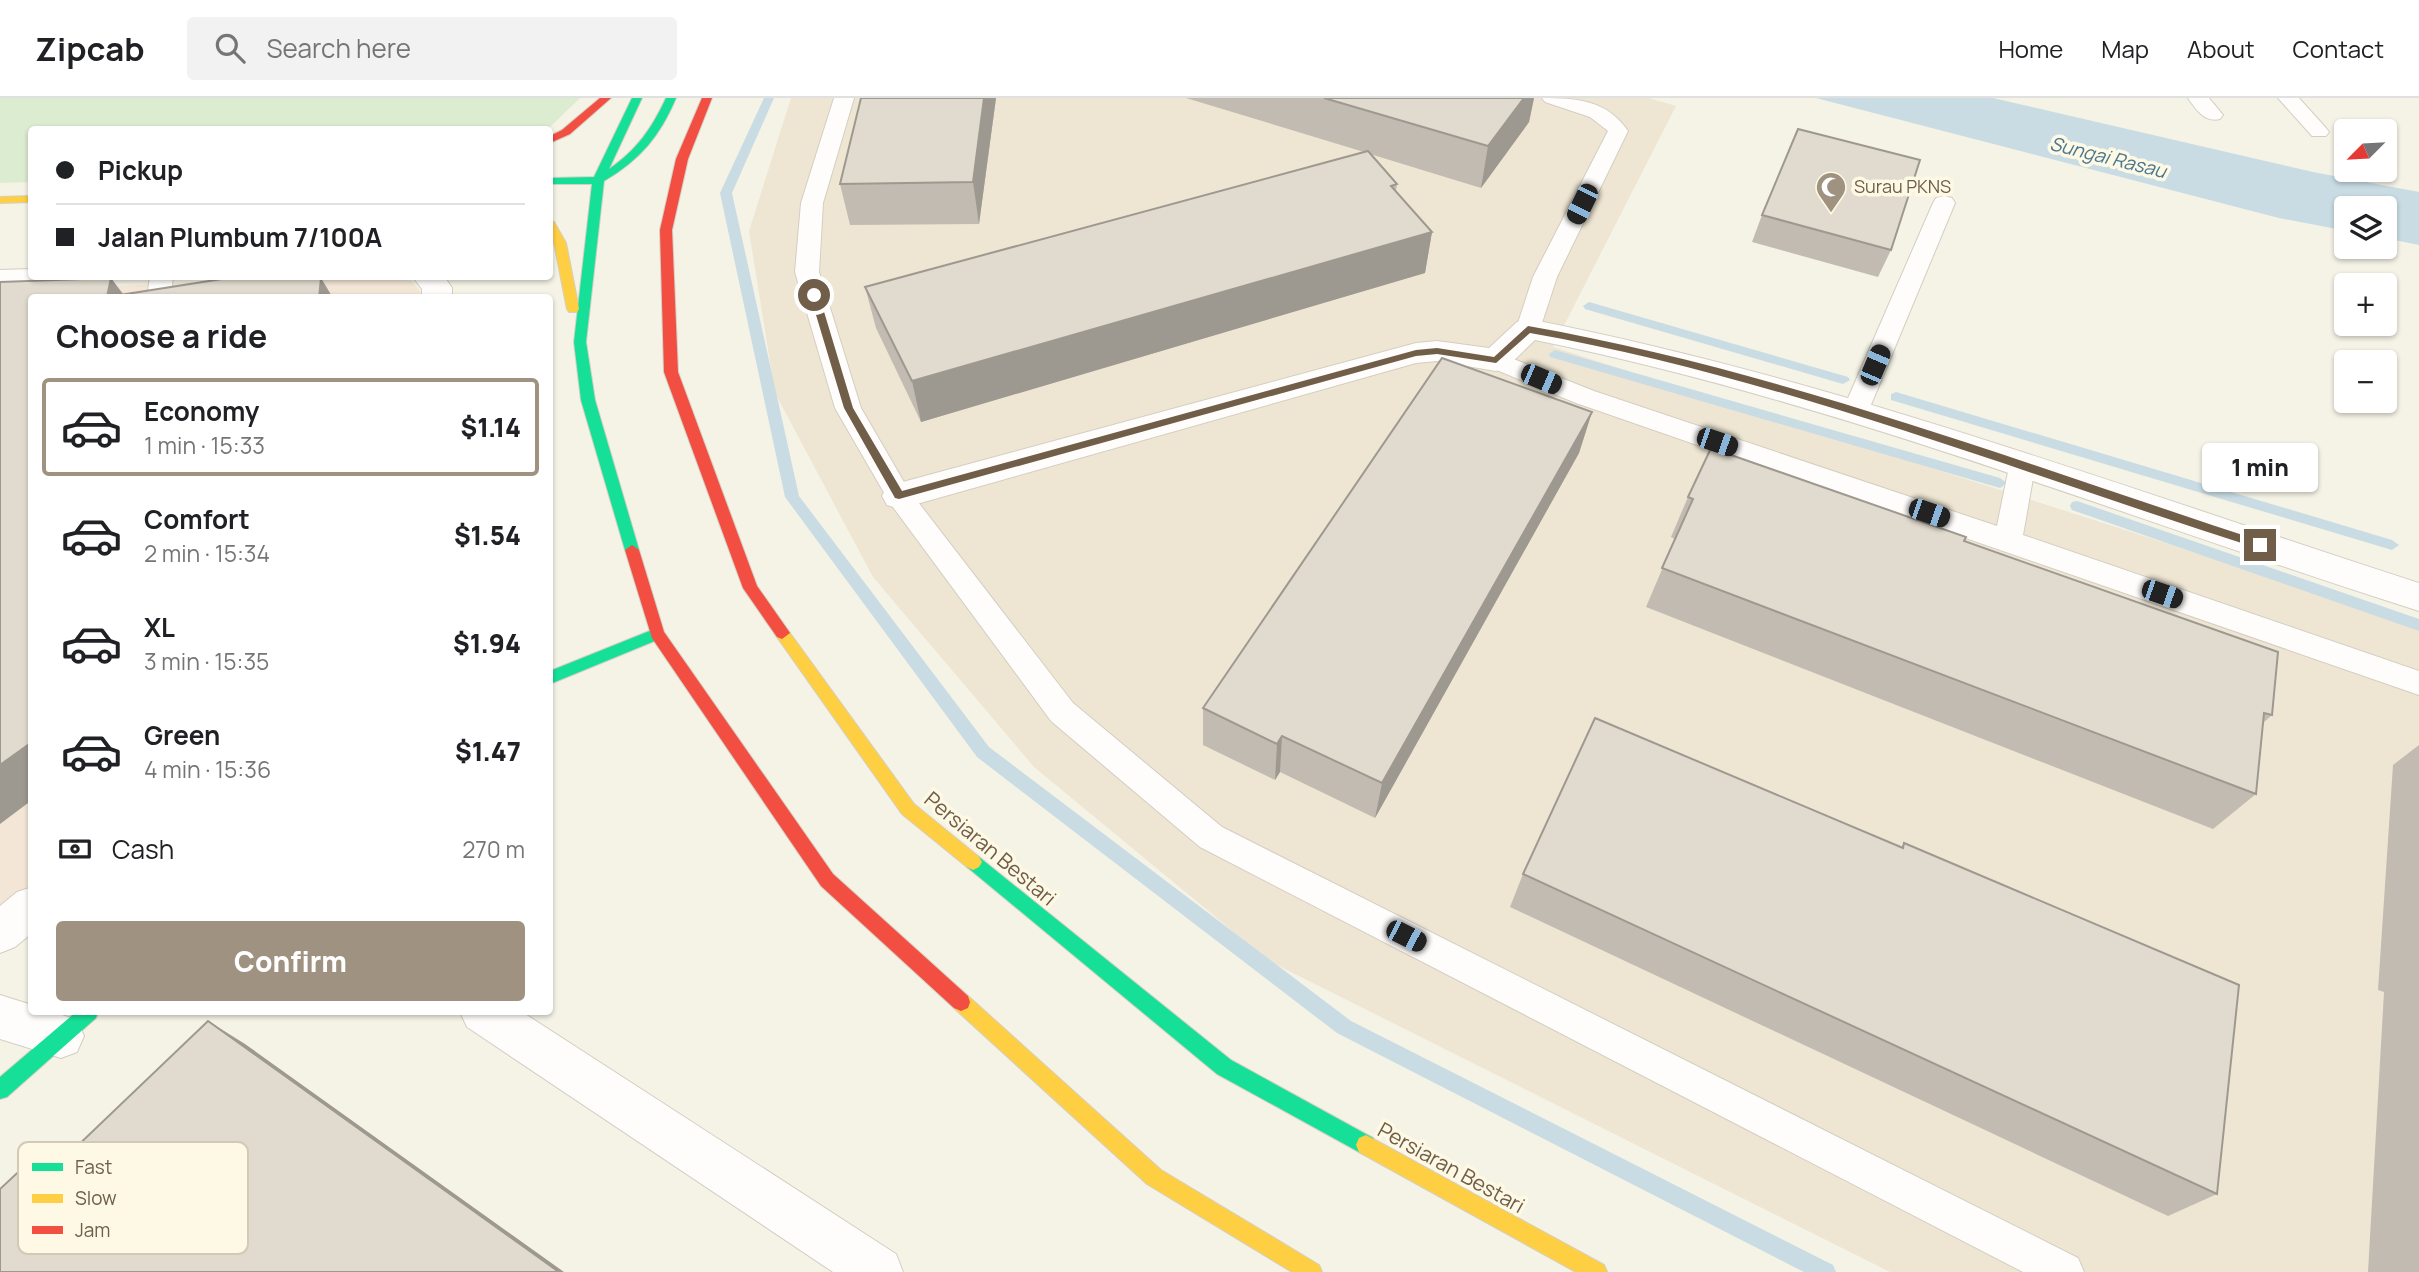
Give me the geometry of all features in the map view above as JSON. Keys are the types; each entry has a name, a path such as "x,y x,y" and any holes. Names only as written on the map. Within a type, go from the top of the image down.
{"main road":[{"path":"553,138 566,132 606,98"},
{"path":"580,342 598,180 638,98"},
{"path":"553,181 598,180 633,162 657,133 671,98"},
{"name":"Persiaran Bestari","path":"707,98 682,159 666,230 671,372 750,588 908,810 1224,1067 1597,1272"},
{"path":"0,200 28,199"},
{"path":"553,231 559,243 580,342 588,400 657,634 827,880 1154,1177 1312,1272"},
{"path":"553,677 657,634"},
{"path":"0,1090 75,1024"}],"street":[{"path":"0,279 28,278"},
{"path":"899,496 1416,353 1437,351 1496,360 1528,329 1676,360 1855,412 2419,597"},
{"path":"0,933 28,909"},
{"path":"488,1015 877,1272"},
{"path":"0,1017 75,1024"}],"lane":[{"path":"844,98 812,203 807,272 848,408 899,496 1062,712 1211,837 2064,1272"},
{"path":"1528,329 1545,277 1618,131 1612,120 1595,110 1552,98"},
{"path":"2198,98 2213,116"},
{"path":"2288,98 2319,132"},
{"path":"1855,412 1944,203"},
{"path":"1496,360 1585,397 2419,683"},
{"path":"2008,540 2022,467"}],"shaded area":[{"path":"791,98 1649,98 1676,106 1553,347 2419,624 2419,1272 1890,1272 1269,961 1034,767 873,577 775,393 749,231"},
{"path":"236,280 411,280 420,294 28,294 28,887 0,911 0,292"}],"green space":[{"path":"0,98 580,98 551,126 28,126 28,182 0,183"}],"water":[{"name":"Sungai Rasau","path":"1816,98 1993,98 2334,176 2334,182 2366,182 2419,192 2419,245 2397,240 2397,196 2334,196 2334,229 2279,218"}],"building":[{"path":"861,98 984,98 973,182 840,184"},
{"path":"1324,98 1524,98 1488,146"},
{"path":"1798,129 1920,160 1891,250 1762,215"},
{"path":"1368,151 1397,184 1391,186 1432,232 912,381 865,287"},
{"path":"111,280 108,294 28,294 28,745 0,765 0,282"},
{"path":"215,280 321,280 319,294 126,294"},
{"path":"1442,358 1592,412 1382,783 1282,736 1277,744 1203,708"},
{"path":"1711,448 1966,537 1964,541 2278,652 2272,715 2264,713 2256,794 1662,568 1693,499 1688,497"},
{"path":"1595,718 1903,848 1904,843 2239,985 2217,1194 1523,874"},
{"path":"208,1021 559,1272 0,1272 0,1189 18,1172 18,1254 248,1254 248,1142 82,1142"}],"waterway":[{"path":"769,98 726,193 792,497 983,752 1344,1027 1826,1272"},
{"path":"1589,306 1843,380"},
{"path":"1555,354 2000,483"},
{"path":"1896,397 2392,545"},
{"path":"2077,506 2419,625"}],"traffic: fast":[{"path":"632,550 588,400 580,342 598,180 637,98"},
{"path":"599,179 625,163 644,146 671,98"},
{"path":"553,181 598,180"},
{"path":"553,677 657,634"},
{"path":"973,862 1224,1067 1366,1145"},
{"path":"0,1090 86,1015"}],"traffic: slow":[{"path":"0,200 28,199"},
{"path":"553,230 560,243 573,309"},
{"path":"782,633 908,809 973,862"},
{"path":"961,1002 1154,1177 1312,1272"},
{"path":"1366,1145 1597,1272"}],"traffic: jam":[{"path":"553,138 566,132 606,98"},
{"path":"707,98 682,159 666,230 671,372 750,588 782,633"},
{"path":"632,550 657,634 827,880 961,1002"}],"place":[{"name":"Surau PKNS","path":"1831,214"}],"route":[{"path":"814,295 848,408 899,496 1416,353 1437,351 1496,360 1528,329 1676,360 1855,412 2260,545"}]}
